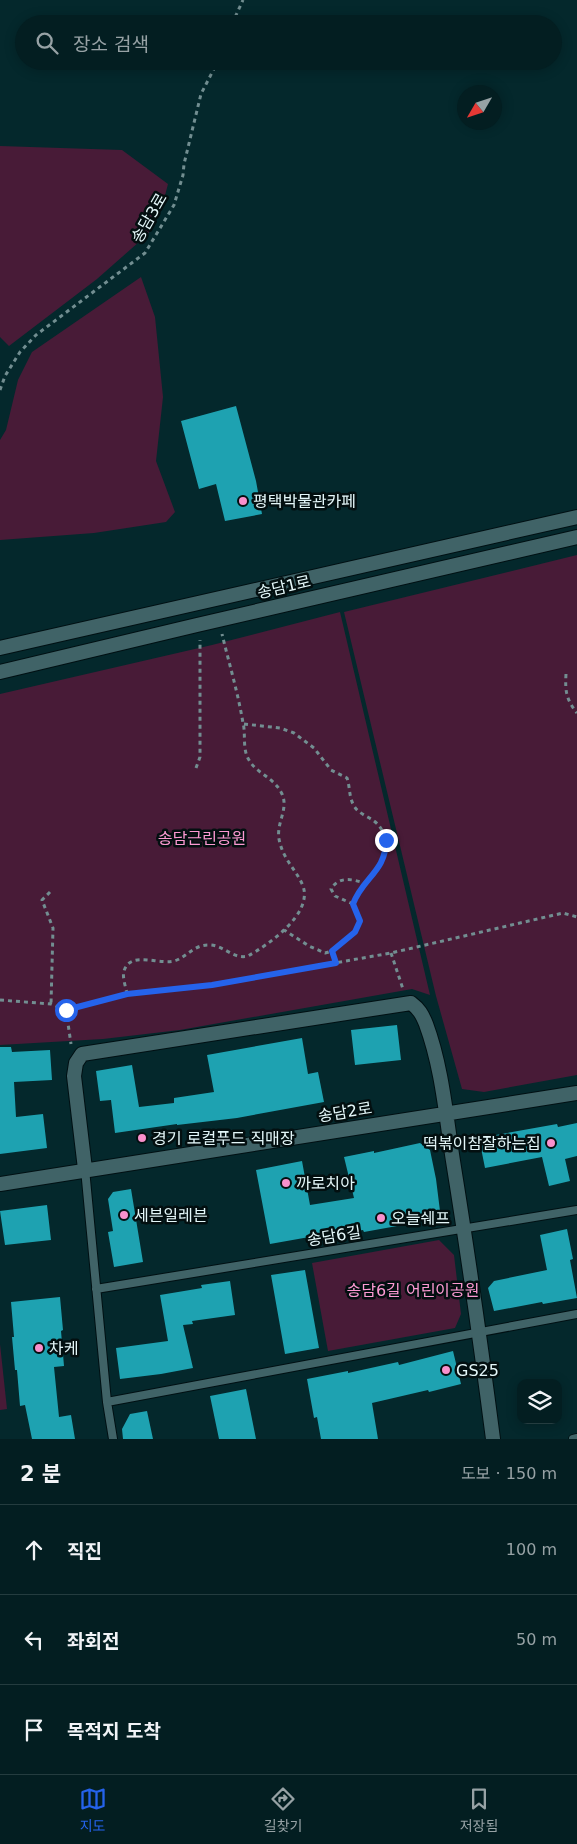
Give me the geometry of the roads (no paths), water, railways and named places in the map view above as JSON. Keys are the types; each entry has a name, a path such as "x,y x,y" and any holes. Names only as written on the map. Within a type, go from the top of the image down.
{"street":[{"name":"송담1로","path":"0,648 577,517"},
{"name":"송담1로","path":"0,672 577,537"},
{"path":"84,1169 74,1076 76,1063 82,1054 411,1003 419,1009 433,1046 464,1228 493,1439"},
{"name":"송담2로","path":"0,1184 84,1169 445,1115 577,1093"}],"lane":[{"path":"84,1169 107,1402 113,1439"},
{"name":"송담6길","path":"96,1289 577,1210"},
{"path":"107,1402 577,1314"},
{"path":"573,1439 577,1438"}],"place":[{"name":"평택박물관카페","path":"243,501"},
{"name":"경기 로컬푸드 직매장","path":"142,1138"},
{"name":"떡볶이참잘하는집","path":"551,1143"},
{"name":"까로치아","path":"286,1183"},
{"name":"세븐일레븐","path":"124,1215"},
{"name":"오늘쉐프","path":"381,1218"},
{"name":"차케","path":"39,1348"},
{"name":"GS25","path":"446,1370"}],"park label":[{"name":"송담근린공원","path":"202,838"},
{"name":"송담6길 어린이공원","path":"413,1290"}]}
